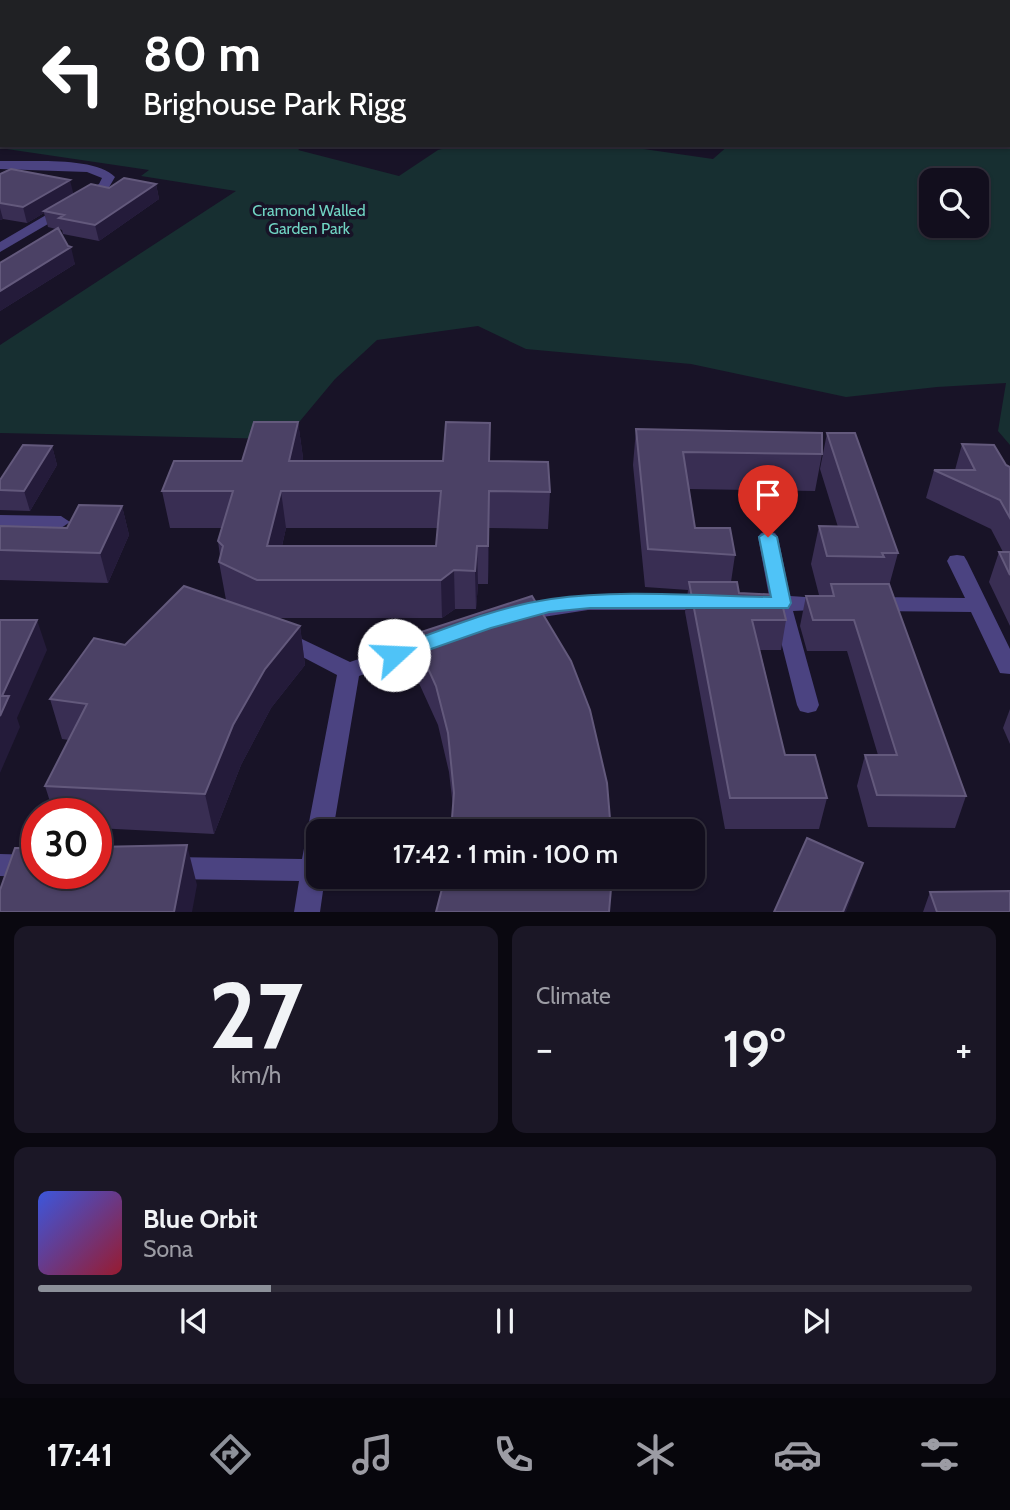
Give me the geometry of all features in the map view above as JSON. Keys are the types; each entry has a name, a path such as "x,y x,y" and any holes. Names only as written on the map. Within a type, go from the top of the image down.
{"street":[{"path":"0,164 87,168 100,171 109,177 104,186 0,248"},
{"path":"0,520 61,522"},
{"path":"768,537 781,603 808,705"},
{"path":"957,561 1008,667"},
{"path":"498,619 549,606 590,602 978,605"},
{"path":"260,627 349,671 461,631"},
{"path":"322,819 349,671"},
{"path":"0,865 21,866"},
{"path":"150,868 306,870"},
{"path":"307,912 310,889"}],"green space":[{"name":"Cramond Walled Garden Park","path":"0,147 302,147 298,150 399,176 438,150 451,147 630,147 713,159 727,147 1010,147 1010,445 998,431 1006,383 846,397 691,364 526,349 478,326 377,340 335,379 285,439 0,433 0,345 236,191 141,176 149,170"}],"building":[{"path":"11,169 70,180 23,207 0,203 0,174"},
{"path":"124,178 156,184 95,225 59,218 64,215 44,211 91,184 109,188"},
{"path":"58,228 71,247 0,291 0,263"},
{"path":"254,422 298,422 289,461 443,461 446,422 490,423 489,461 548,462 550,492 489,491 488,546 477,546 475,571 454,570 441,580 257,580 219,562 223,546 218,541 233,491 162,491 174,461 242,461","holes":["281,491 441,491 436,546 267,546"]},
{"path":"636,429 822,433 822,454 683,452 695,528 730,528 735,555 648,549"},
{"path":"827,433 855,433 898,553 882,553 884,557 827,556 819,526 858,527"},
{"path":"962,444 994,445 1010,467 1010,518 1000,500 934,470 975,470"},
{"path":"23,445 52,446 24,491 0,490 0,480"},
{"path":"79,505 122,506 100,553 0,550 0,526 67,528"},
{"path":"999,552 1010,552 1010,575"},
{"path":"689,582 737,582 739,593 780,595 786,620 752,620 785,755 815,755 827,798 730,798"},
{"path":"831,584 889,584 966,796 877,795 865,755 897,755 854,620 813,620 806,596 834,596"},
{"path":"184,586 300,626 265,669 233,725 205,794 45,786 87,704 50,699 94,638 125,645"},
{"path":"532,596 571,661 590,710 607,783 610,819 452,819 454,793 448,733 436,686 416,642 423,640 418,633"},
{"path":"0,620 37,620 2,696 9,696 0,716"},
{"path":"807,838 863,863 843,912 774,912"},
{"path":"187,845 174,912 0,912 0,890 15,848 21,848 21,889 112,889 112,847"},
{"path":"442,889 611,889 609,912 436,912"},
{"path":"1010,891 1010,912 937,912 930,892"}],"route":[{"path":"394,655 485,622 549,606 590,602 781,603 768,537"}]}
